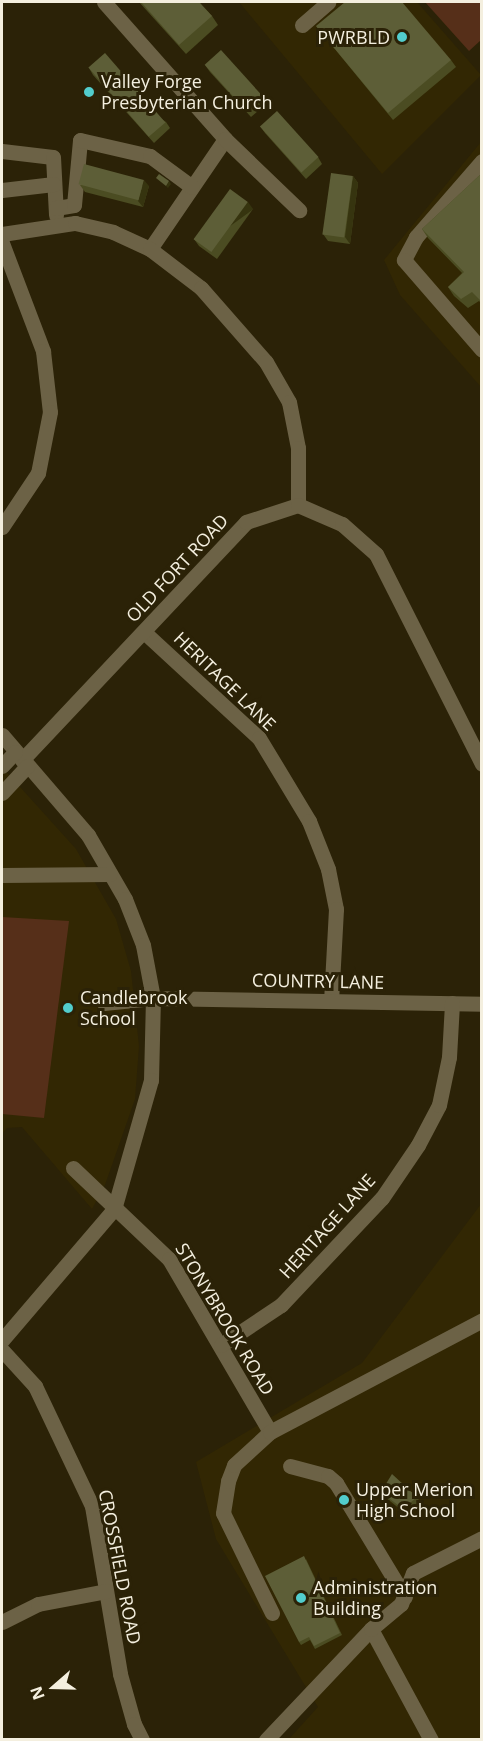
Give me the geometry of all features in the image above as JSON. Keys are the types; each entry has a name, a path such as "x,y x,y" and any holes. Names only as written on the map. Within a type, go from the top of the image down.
{"street":[{"path":"104,2 225,139 299,210"},
{"path":"302,25 328,2"},
{"path":"150,249 225,139"},
{"path":"56,208 74,205 80,140 150,156 192,187"},
{"path":"2,151 53,157 57,224"},
{"path":"482,161 416,237 404,260 482,350"},
{"path":"2,190 54,184"},
{"path":"2,234 75,223 113,232 150,249 201,288 266,363 289,402 298,448 298,505 342,524 376,554 482,764"},
{"path":"2,243 43,351 50,412 38,473 2,527"},
{"name":"OLD FORT ROAD","path":"21,759 246,522 298,505"},
{"name":"HERITAGE LANE","path":"144,632 259,738 309,821 328,868 336,909 331,1000"},
{"path":"2,735 88,835 110,874 143,945 153,998 151,1080 114,1209 2,1340"},
{"path":"2,766 21,759"},
{"path":"2,793 21,759"},
{"path":"2,874 110,874"},
{"name":"COUNTRY LANE","path":"104,1003 153,998 482,1004"},
{"name":"HERITAGE LANE","path":"221,1345 281,1305 382,1198 418,1145 439,1105 449,1057 452,1003"},
{"name":"STONYBROOK ROAD","path":"73,1168 169,1259 270,1432"},
{"path":"272,1613 223,1514 226,1489 234,1465 270,1432 482,1320"},
{"name":"CROSSFIELD ROAD","path":"2,1350 35,1386 85,1486 92,1506 125,1700 142,1740"},
{"path":"290,1466 328,1476 336,1483 405,1598"},
{"path":"266,1740 371,1629 405,1598 413,1573 482,1538"},
{"path":"2,1622 38,1604 106,1591"},
{"path":"371,1629 431,1740"}],"shaded area":[{"path":"239,2 417,2 481,75 382,174"},
{"path":"425,2 481,2 481,40 469,51"},
{"path":"481,142 481,387 400,295 384,260"},
{"name":"Candlebrook School","path":"2,767 76,849 116,919 131,971 139,1046 135,1099 105,1185 92,1209 22,1127 7,1128 2,1134"},
{"path":"2,917 69,921 44,1118 2,1114"},
{"name":"Upper Merion High School","path":"481,1204 481,1739 289,1739 318,1707 216,1539 196,1462 362,1363"}],"building":[{"path":"141,2 199,2 212,16 179,45"},
{"path":"345,2 402,2 451,60 388,113 316,26"},
{"path":"221,50 262,96 246,111 205,65"},
{"path":"105,53 165,122 149,137 88,67"},
{"path":"277,111 318,157 301,172 260,126"},
{"path":"84,164 144,180 138,200 79,184"},
{"path":"331,173 353,176 344,237 322,234"},
{"path":"482,173 482,302 472,292 461,299 448,287 464,272 422,229"},
{"path":"159,174 169,181 166,186 156,178"},
{"path":"230,189 248,202 211,252 194,239"},
{"path":"392,1474 417,1497 403,1509 381,1492"},
{"name":"Administration Building","path":"304,1556 340,1633 314,1646 309,1637 299,1642 265,1576"}],"place":[{"name":"PWRBLD","path":"402,37"},
{"name":"Valley Forge Presbyterian Church","path":"89,92"},
{"name":"Candlebrook School","path":"68,1008"},
{"name":"Upper Merion High School","path":"344,1500"},
{"name":"Administration Building","path":"301,1598"}]}
